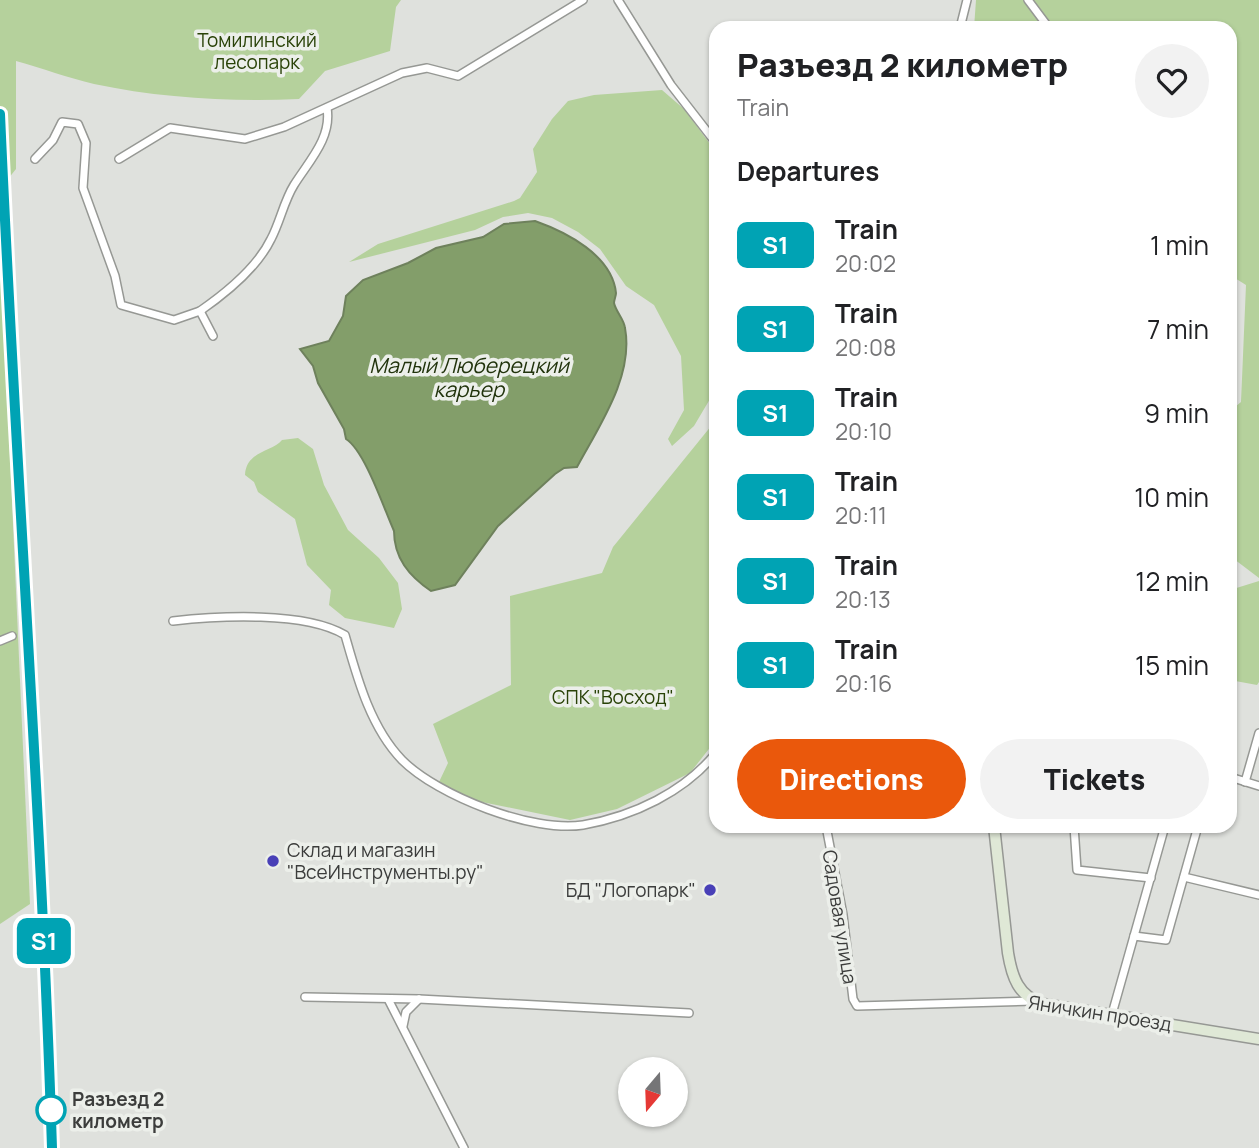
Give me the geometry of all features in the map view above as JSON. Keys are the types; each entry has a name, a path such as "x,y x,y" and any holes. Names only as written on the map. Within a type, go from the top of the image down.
{"street":[{"path":"119,159 170,128 245,139 327,108 402,74 427,68 458,76 583,0"},
{"path":"618,0 671,85 709,135"},
{"path":"962,21 967,0"},
{"path":"1028,0 1044,21"},
{"path":"35,159 53,140 62,122 78,124 86,143 83,188 115,276 121,305 174,320 200,311 247,272 270,242 292,187 318,149 329,122 327,108"},
{"path":"200,311 213,336"},
{"path":"173,621 271,619 334,628 345,635 370,711 384,737 402,760 438,787 496,813 555,825 582,825 607,819 666,797 685,785 709,759"},
{"path":"0,641 12,636"},
{"path":"1245,782 1259,733"},
{"path":"1237,779 1259,786"},
{"name":"Садовая улица","path":"827,833 843,915 853,999 857,1006"},
{"path":"995,833 1011,974 1019,989 1033,1001"},
{"path":"1074,833 1077,870 1150,878"},
{"path":"1112,1014 1163,833"},
{"path":"1134,936 1166,940 1196,833"},
{"path":"1184,877 1259,895"},
{"path":"305,997 419,999 689,1013"},
{"path":"388,999 464,1148"},
{"path":"405,1033 403,1019 419,999"},
{"name":"Яничкин проезд","path":"857,1006 1033,1001 1259,1039"}],"green space":[{"name":"Томилинский лесопарк","path":"0,0 401,0 396,7 390,51 325,71 299,99 222,99 144,93 94,84 16,61 16,169 0,189"},
{"path":"976,0 1259,0 1259,578 1237,561 1237,405 1241,402 1246,285 1237,279 1237,21 974,21"},
{"path":"662,90 684,109 709,143 709,401 694,426 672,446 668,439 684,410 681,356 654,305 626,286 600,249 578,232 552,218 528,213 503,217 475,230 349,262 378,244 520,198 537,172 533,149 552,119 568,101 594,95"},
{"path":"0,233 30,904 0,924"},
{"name":"СПК \"Восход\"","path":"709,429 709,749 690,773 617,809 570,820 472,800 439,782 448,763 433,724 511,685 510,596 602,573 613,547"},
{"path":"298,438 313,449 324,485 348,530 379,558 398,583 402,609 394,628 345,618 329,605 331,590 307,565 295,519 258,492 254,482 245,475 246,467 255,457 282,440"},
{"path":"1259,581 1257,685 1237,681 1237,588"}],"water":[{"name":"Малый Люберецкий карьер","path":"535,221 586,247 597,256 613,279 616,293 614,303 624,325 626,346 620,382 577,467 564,468 555,474 498,526 455,585 431,591 404,566 397,550 394,531 367,468 353,445 346,439 344,429 318,383 313,366 300,349 329,341 343,316 346,296 363,280 408,263 436,248 483,237 504,224"}],"railway":[{"path":"0,114 52,1148"}],"train":[{"name":"S1","path":"0,114 27,657 42,882 52,1148"}],"place":[{"name":"Склад и магазин \"ВсеИнструменты.ру\"","path":"273,861"},
{"name":"БД \"Логопарк\"","path":"710,890"},
{"name":"Разъезд 2 километр","path":"51,1110"}]}
